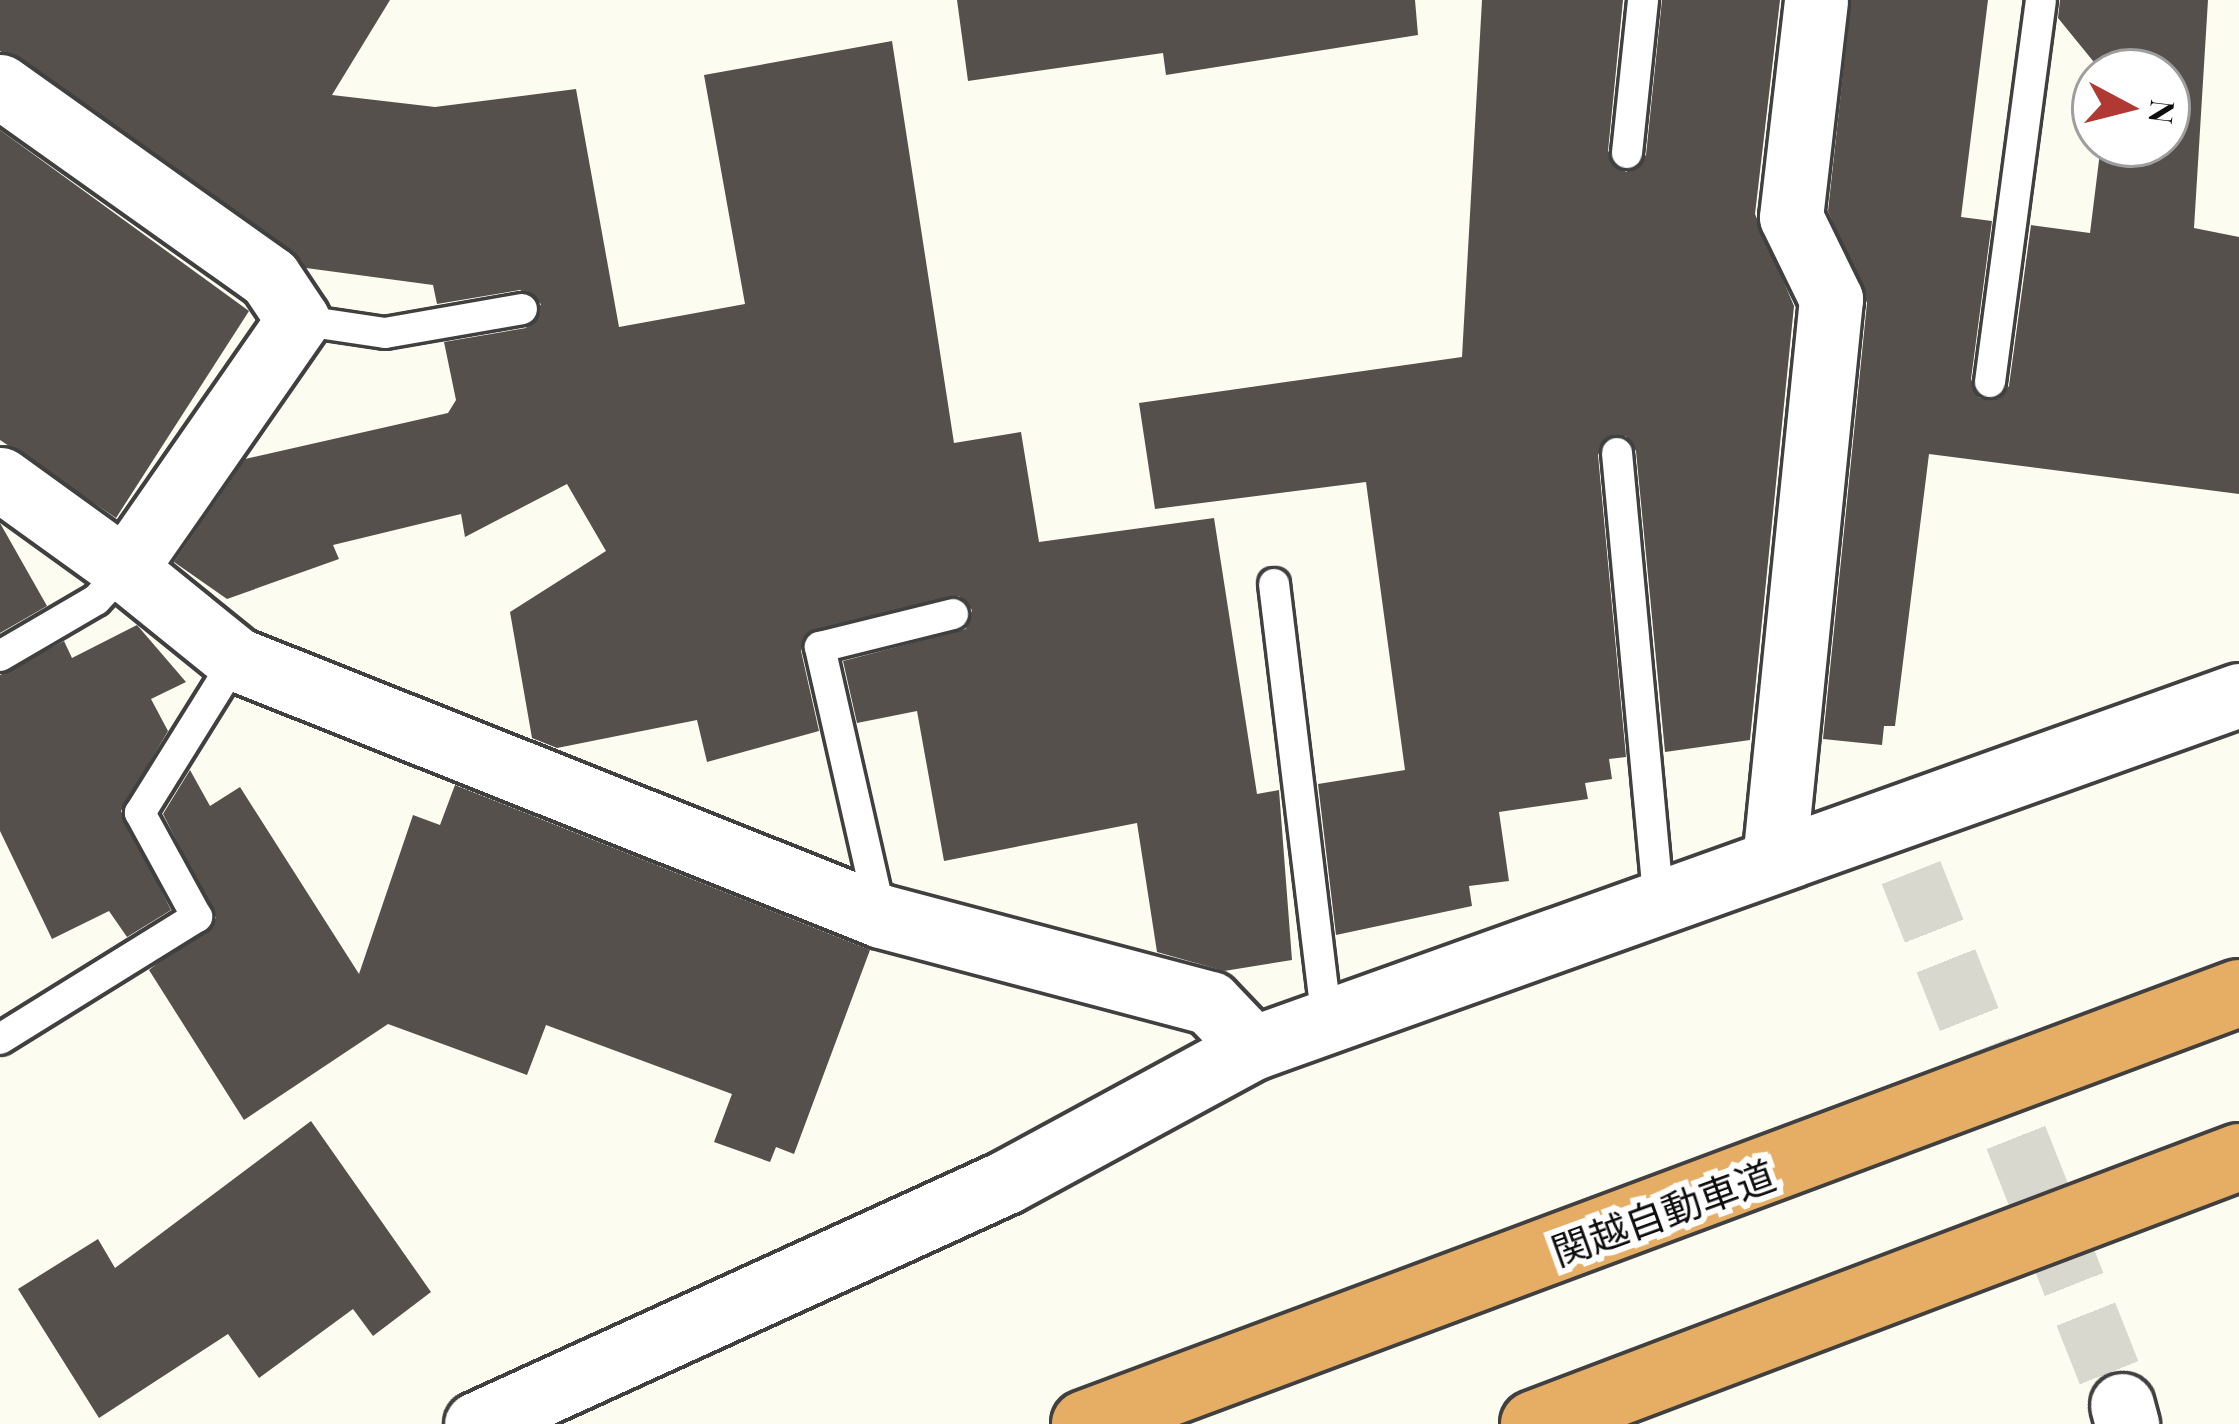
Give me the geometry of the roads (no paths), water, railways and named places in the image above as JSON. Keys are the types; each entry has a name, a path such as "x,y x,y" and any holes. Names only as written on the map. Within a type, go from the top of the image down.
{"highway":[{"name":"関越自動車道","path":"1085,1424 2239,994"},
{"path":"1534,1424 2239,1157"}],"street":[{"path":"1774,861 1831,298 1791,217 1816,0"},
{"path":"0,86 270,278 298,320 125,569"},
{"path":"0,479 125,569 236,658 881,916 1210,1004 1253,1048"},
{"path":"476,1424 1006,1182 1253,1048 1774,861 1903,846 2239,694"}],"lane":[{"path":"1627,153 1643,0"},
{"path":"1990,382 2041,0"},
{"path":"298,320 385,333 521,309"},
{"path":"1617,453 1659,902"},
{"path":"0,656 96,600 125,569"},
{"path":"1274,584 1327,1021"},
{"path":"881,916 820,647 953,614"},
{"path":"0,1040 197,917 140,813 236,658"}],"tunnel":[{"path":"1911,872 2122,1405"}]}
